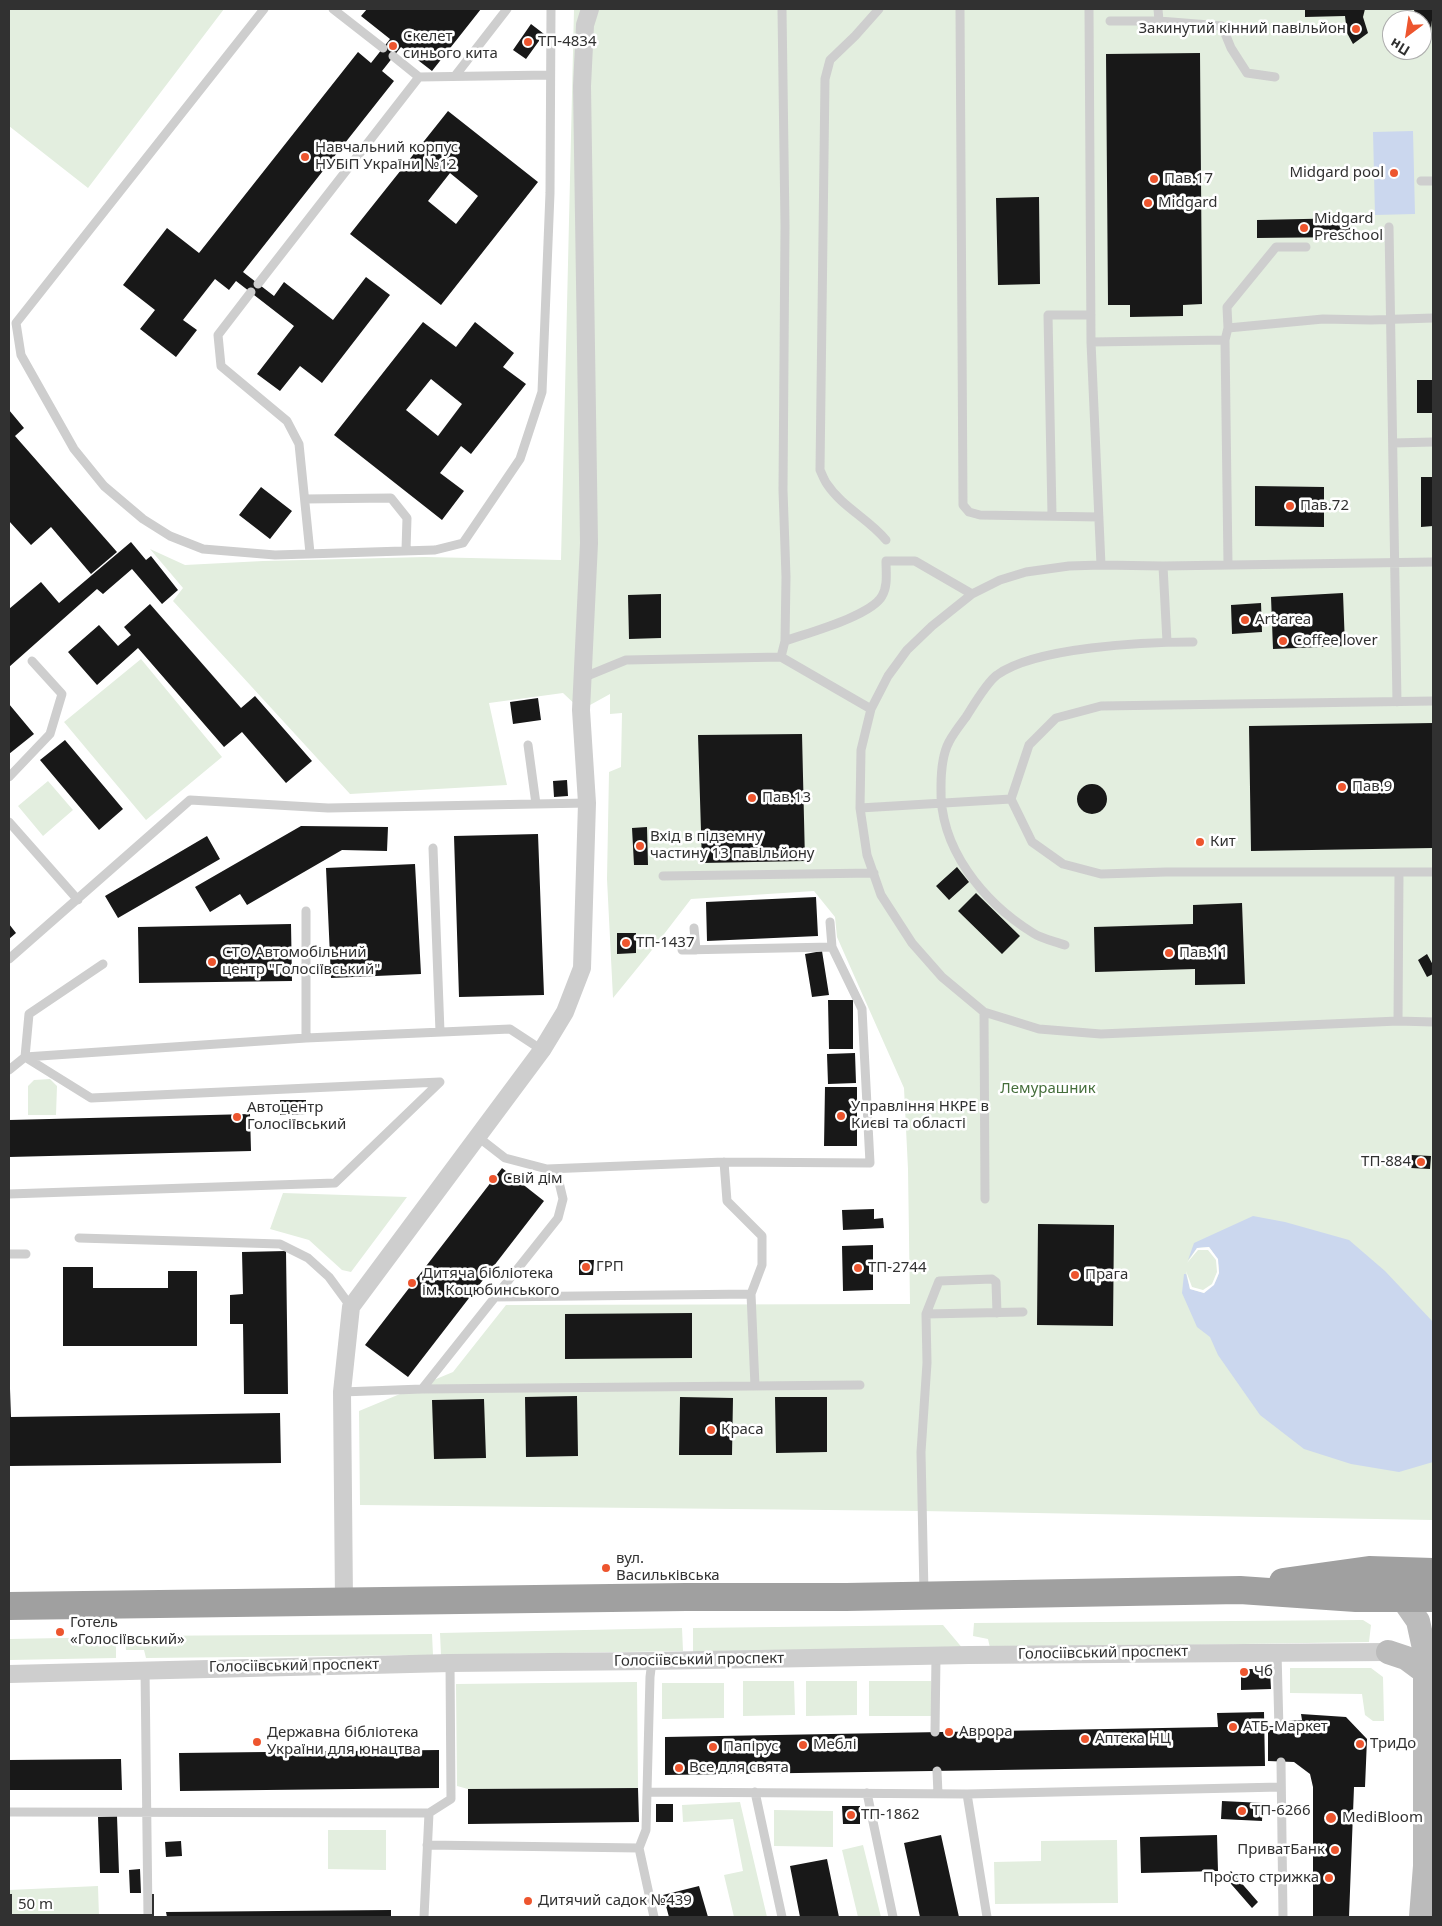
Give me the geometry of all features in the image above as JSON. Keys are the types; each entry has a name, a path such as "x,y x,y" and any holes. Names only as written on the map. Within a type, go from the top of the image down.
{"highway":[{"path":"1240,1590 1307,1578 1369,1570 1433,1572"},
{"path":"9,1606 924,1596 1240,1590 1356,1598 1433,1598"}],"main road":[{"path":"1402,1598 1418,1621 1429,1662 1425,1866 1421,1917"},
{"path":"1388,1652 1429,1662"}],"street":[{"path":"344,1601 342,1392 351,1307 542,1050 565,1012 582,968 587,803 581,710 589,543 582,86 585,25 590,9"},
{"name":"Голосіївський проспект","path":"9,1674 145,1669 450,1663 1388,1652"}],"lane":[{"path":"264,9 16,323 21,355 74,449 104,486 143,519 170,536 203,549 274,555 435,550 462,542 520,459 542,392 550,193 551,9"},
{"path":"332,9 383,48"},
{"path":"455,76 507,9"},
{"path":"879,9 830,60 825,79 820,470 827,485 886,540"},
{"path":"960,9 962,501 968,512 980,515 1100,517"},
{"path":"1089,9 1091,342 1101,565"},
{"path":"1158,9 1159,21"},
{"path":"781,657 785,641 785,216 782,12"},
{"path":"1110,21 1159,21 1222,26 1231,48 1247,73 1275,77"},
{"path":"393,56 419,77 550,75"},
{"path":"258,284 419,77"},
{"path":"1421,181 1433,181"},
{"path":"1389,226 1396,702"},
{"path":"1228,565 1225,340 1228,328 1226,307 1276,247 1306,247"},
{"path":"251,292 218,335 221,366 287,421 299,444 310,554"},
{"path":"1052,515 1048,315 1091,315"},
{"path":"1228,328 1323,319 1391,320 1433,318"},
{"path":"1091,342 1225,340"},
{"path":"1393,443 1433,442"},
{"path":"305,499 391,498 407,518 406,550"},
{"path":"785,641 862,613 882,598 885,588 886,561 915,561 972,594"},
{"path":"1433,562 1070,566 1026,572 1000,580 972,594 932,626 907,650 888,676 871,708 861,750 860,808 867,855 882,895 912,943 942,977 984,1012 1039,1029 1101,1034 1398,1021 1433,1022"},
{"path":"1163,566 1167,642"},
{"path":"1065,945 1034,934 1024,927 1004,912 970,878 947,834 940,803 941,774 948,743 996,675 1021,663 1051,654 1085,649 1167,642 1192,642"},
{"path":"582,678 626,660 781,657 871,708"},
{"path":"9,777 50,734 62,694 32,661"},
{"path":"1433,701 1101,706 1056,718 1029,744 1011,799 1032,842 1063,864 1101,874 1166,872 1433,872"},
{"path":"528,745 536,804"},
{"path":"860,808 1011,799"},
{"path":"9,959 190,800 328,808 587,803"},
{"path":"9,822 78,900"},
{"path":"433,848 440,1032"},
{"path":"663,876 874,873"},
{"path":"1398,873 1398,1021"},
{"path":"306,911 306,1038"},
{"path":"478,1136 505,1158 547,1169 724,1162 870,1164 862,1009 832,947 830,922"},
{"path":"694,928 696,950"},
{"path":"682,950 832,947"},
{"path":"26,1057 29,1014 103,964"},
{"path":"984,1012 985,1199"},
{"path":"9,1070 26,1057 306,1038 510,1029 542,1050"},
{"path":"9,1194 335,1184 440,1082 91,1098 26,1057"},
{"path":"724,1162 727,1201 762,1236 762,1265 750,1294 755,1386"},
{"path":"422,1389 558,1218 563,1200 558,1178 547,1169"},
{"path":"79,1238 280,1244 308,1258 329,1277 351,1307"},
{"path":"9,1254 26,1254"},
{"path":"924,1596 921,1452 927,1363 926,1314 939,1281 992,1279 996,1282 997,1313"},
{"path":"494,1297 750,1294"},
{"path":"926,1314 1022,1312"},
{"path":"342,1392 422,1389 860,1385"},
{"path":"1277,1652 1280,1730"},
{"path":"935,1732 936,1656"},
{"path":"652,1661 646,1830 639,1848 654,1917"},
{"path":"9,1812 428,1813 451,1799 450,1663"},
{"path":"145,1669 148,1917"},
{"path":"1280,1762 1284,1917"},
{"path":"937,1771 938,1794"},
{"path":"648,1792 967,1794 1281,1786"},
{"path":"755,1792 782,1917"},
{"path":"868,1793 893,1917"},
{"path":"967,1794 987,1917"},
{"path":"424,1917 428,1813"},
{"path":"427,1845 639,1848"}],"green space":[{"path":"9,9 224,9 88,188 9,126"},
{"name":"Лемурашник","path":"574,9 1433,9 1433,1520 921,1511 360,1505 359,1411 453,1372 506,1305 910,1304 908,1169 904,1088 837,937 835,917 814,891 691,899 613,998 607,879 609,772 621,767 622,713 610,714 610,694 581,710 563,693 489,703 507,785 350,794 173,601 183,588 150,549 185,565 425,557 561,560"},
{"path":"141,659 222,757 146,820 64,722"},
{"path":"48,781 73,810 43,836 18,806"},
{"path":"50,1079 57,1086 56,1115 28,1115 28,1086 34,1080"},
{"path":"283,1193 407,1197 351,1272 342,1270 309,1240 270,1229"},
{"path":"1363,1620 1371,1625 1369,1642 990,1648 988,1639 973,1636 974,1623"},
{"path":"943,1625 964,1650 693,1652 693,1628"},
{"path":"682,1628 683,1651 441,1655 440,1633"},
{"path":"432,1634 433,1655 146,1658 144,1650 126,1650 125,1636"},
{"path":"116,1637 116,1658 9,1660 9,1639"},
{"path":"1290,1668 1371,1668 1383,1677 1384,1721 1373,1721 1365,1715 1362,1694 1290,1693"},
{"path":"743,1681 794,1681 795,1715 743,1716"},
{"path":"806,1681 857,1681 857,1715 806,1716"},
{"path":"869,1681 931,1681 931,1716 869,1716"},
{"path":"637,1682 638,1788 468,1789 457,1786 456,1684"},
{"path":"662,1683 724,1683 724,1718 662,1719"},
{"path":"740,1802 767,1917 734,1917 724,1875 743,1871 733,1819 683,1822 682,1805"},
{"path":"774,1810 833,1811 833,1847 774,1846"},
{"path":"328,1830 386,1830 386,1870 328,1869"},
{"path":"1117,1840 1118,1903 995,1904 994,1862 1041,1861 1041,1841"},
{"path":"863,1845 881,1917 858,1917 842,1850"},
{"path":"98,1886 99,1917 9,1917 9,1890"}],"water":[{"name":"Midgard pool","path":"1413,131 1415,214 1375,215 1373,132"},
{"path":"1253,1216 1285,1222 1349,1240 1385,1271 1433,1322 1433,1462 1399,1472 1351,1464 1304,1449 1260,1415 1218,1355 1210,1337 1197,1327 1182,1293 1184,1274 1186,1274 1190,1289 1204,1293 1218,1277 1219,1266 1209,1247 1197,1248 1188,1260 1194,1243"}],"pier":[{"path":"1209,1247 1218,1259 1219,1273 1214,1285 1204,1293 1190,1289 1186,1271 1192,1287 1203,1290 1212,1284 1217,1272 1216,1260 1208,1250 1198,1250 1187,1263 1197,1248"}],"building":[{"path":"367,9 481,9 432,71 401,47 382,71 394,81 243,272 274,296 284,282 333,320 366,277 390,295 322,383 300,366 280,391 257,374 294,326 236,281 229,290 215,279 183,320 197,330 176,357 140,329 155,310 123,285 167,228 199,253 358,52 371,63 390,39 361,16"},
{"name":"Закинутий кінний павільйон","path":"1305,9 1365,9 1363,17 1368,33 1353,44 1347,33 1345,16 1305,17"},
{"path":"1433,9 1432,20 1432,10 1414,10"},
{"name":"ТП-4834","path":"531,24 544,34 526,59 513,50"},
{"name":"Пав.17","path":"1200,53 1202,304 1183,305 1183,316 1130,317 1130,305 1108,305 1106,54"},
{"path":"448,111 538,182 441,305 350,234","holes":["450,173 478,196 456,224 428,201"]},
{"path":"1039,197 1040,284 998,285 996,198"},
{"name":"Midgard Preschool","path":"1350,218 1350,237 1257,238 1257,220"},
{"path":"423,322 456,347 475,322 514,353 503,367 526,384 471,454 461,446 440,473 464,491 442,520 334,435","holes":["431,379 462,404 438,436 406,410"]},
{"path":"1417,380 1433,380 1433,413 1417,413"},
{"path":"9,410 24,428 15,436 117,552 91,574 51,527 31,545 9,521"},
{"path":"1421,477 1433,477 1433,526 1421,527"},
{"name":"Пав.72","path":"1255,486 1324,487 1324,527 1255,526"},
{"path":"261,487 292,511 270,539 239,515"},
{"path":"131,542 146,560 151,556 178,590 162,604 132,569 103,594 97,589 9,667 9,609 41,582 59,603"},
{"path":"1343,593 1345,646 1273,649 1271,597"},
{"path":"661,594 661,638 629,639 628,595"},
{"path":"1261,603 1262,632 1232,634 1231,605"},
{"path":"150,604 241,708 255,696 312,761 286,783 242,732 224,747 138,648 97,685 68,652 99,625 118,646 131,635 124,627"},
{"path":"538,698 541,720 513,724 510,702"},
{"path":"9,704 34,734 9,754"},
{"name":"Пав.9","path":"1433,723 1433,848 1251,851 1249,726"},
{"name":"Пав.13","path":"802,734 805,861 702,863 698,735"},
{"path":"65,740 123,809 99,830 40,760"},
{"path":"567,780 568,796 554,797 553,781"},
{"path":"1092,784 1103,788 1107,799 1103,810 1092,814 1081,810 1077,799 1081,788"},
{"path":"301,826 388,827 387,851 342,850 247,905 240,894 210,912 195,887"},
{"name":"Вхід в підземну частину 13 павільйону","path":"647,827 648,865 634,865 632,828"},
{"path":"538,834 544,995 459,997 454,836"},
{"path":"207,836 220,859 118,918 105,896"},
{"path":"415,864 421,974 331,978 326,868"},
{"path":"957,867 969,882 949,900 936,886"},
{"path":"976,893 1020,936 1002,954 958,911"},
{"path":"816,897 818,936 707,941 706,902"},
{"name":"Пав.11","path":"1242,903 1245,984 1195,985 1195,969 1095,972 1094,927 1193,924 1193,905"},
{"path":"9,924 16,933 9,939"},
{"path":"291,924 292,981 139,983 138,927"},
{"name":"ТП-1437","path":"617,933 636,933 636,953 617,954"},
{"path":"822,951 829,995 812,997 805,954"},
{"path":"1427,954 1433,965 1433,974 1427,977 1418,960"},
{"path":"828,1000 853,1000 853,1049 829,1049"},
{"path":"855,1053 856,1083 828,1084 827,1054"},
{"name":"Управління НКРЕ в Києві та області","path":"825,1087 857,1087 857,1146 824,1146"},
{"path":"280,1100 306,1100 306,1114 280,1115"},
{"path":"250,1114 251,1151 9,1157 9,1120"},
{"name":"ТП-884","path":"1411,1155 1431,1156 1430,1169 1411,1168"},
{"path":"502,1168 544,1201 408,1377 365,1345"},
{"path":"874,1209 874,1219 883,1218 884,1228 843,1230 842,1210"},
{"name":"Прага","path":"1038,1224 1114,1225 1113,1326 1037,1325"},
{"name":"ТП-2744","path":"873,1245 873,1290 843,1291 842,1246"},
{"path":"286,1251 288,1394 244,1394 243,1324 230,1324 230,1295 243,1294 242,1252"},
{"name":"ГРП","path":"579,1260 594,1260 593,1275 579,1275"},
{"path":"63,1267 93,1267 93,1288 168,1288 168,1271 197,1271 197,1346 63,1346"},
{"path":"692,1313 692,1358 565,1359 565,1314"},
{"path":"9,1389 11,1417 280,1413 281,1463 9,1466"},
{"path":"577,1396 578,1456 526,1457 525,1397"},
{"path":"680,1397 733,1398 732,1455 679,1455"},
{"path":"775,1397 827,1397 827,1452 776,1453"},
{"path":"484,1399 486,1458 434,1459 432,1400"},
{"path":"1241,1669 1255,1669 1255,1672 1270,1671 1271,1689 1241,1690"},
{"path":"1264,1712 1265,1766 665,1775 665,1737 1218,1727 1217,1713"},
{"path":"1301,1714 1346,1717 1367,1739 1365,1787 1354,1787 1349,1917 1313,1917 1313,1787 1310,1774 1294,1762 1268,1761 1268,1730 1288,1729 1288,1721 1302,1720"},
{"path":"439,1750 439,1788 180,1791 179,1753"},
{"path":"121,1759 122,1790 9,1790 9,1760"},
{"path":"638,1788 639,1822 468,1824 468,1789"},
{"name":"ТП-6266","path":"1222,1801 1263,1803 1262,1821 1221,1819"},
{"path":"656,1804 673,1804 673,1822 656,1822"},
{"name":"ТП-1862","path":"842,1806 860,1806 860,1824 843,1824"},
{"path":"117,1816 119,1873 100,1873 98,1817"},
{"path":"941,1835 959,1917 920,1917 904,1843"},
{"path":"1217,1835 1218,1871 1141,1873 1140,1837"},
{"path":"181,1841 182,1856 166,1857 165,1842"},
{"path":"827,1859 839,1917 800,1917 790,1866"},
{"path":"140,1869 141,1893 130,1893 129,1870"},
{"path":"1231,1871 1258,1902 1252,1908 1225,1877"},
{"path":"699,1886 708,1917 669,1917 663,1895"},
{"path":"391,1910 391,1917 167,1917 166,1912"}],"place":[{"name":"Закинутий кінний павільйон","path":"1356,29"},
{"name":"ТП-4834","path":"528,42"},
{"name":"Скелет синього кита","path":"393,46"},
{"name":"Навчальний корпус НУБіП України №12","path":"305,157"},
{"name":"Midgard pool","path":"1394,173"},
{"name":"Пав.17","path":"1154,179"},
{"name":"Midgard","path":"1148,203"},
{"name":"Midgard Preschool","path":"1304,228"},
{"name":"Пав.72","path":"1290,506"},
{"name":"Art area","path":"1245,620"},
{"name":"Coffee lover","path":"1283,641"},
{"name":"Пав.9","path":"1342,787"},
{"name":"Пав.13","path":"752,798"},
{"name":"Кит","path":"1200,842"},
{"name":"Вхід в підземну частину 13 павільйону","path":"640,846"},
{"name":"ТП-1437","path":"626,943"},
{"name":"Пав.11","path":"1169,953"},
{"name":"СТО Автомобільний центр \"Голосіївський\"","path":"212,962"},
{"name":"Управління НКРЕ в Києві та області","path":"841,1116"},
{"name":"Автоцентр Голосіївський","path":"237,1117"},
{"name":"ТП-884","path":"1421,1162"},
{"name":"Свій дім","path":"493,1179"},
{"name":"ГРП","path":"586,1267"},
{"name":"ТП-2744","path":"858,1268"},
{"name":"Прага","path":"1075,1275"},
{"name":"Дитяча бібліотека ім. Коцюбинського","path":"412,1283"},
{"name":"Краса","path":"711,1430"},
{"name":"вул. Васильківська","path":"606,1568"},
{"name":"Готель «Голосіївський»","path":"60,1632"},
{"name":"Чб","path":"1244,1672"},
{"name":"АТБ-Маркет","path":"1233,1727"},
{"name":"Аврора","path":"949,1732"},
{"name":"Аптека НЦ","path":"1085,1739"},
{"name":"Державна бібліотека України для юнацтва","path":"257,1742"},
{"name":"ТриДо","path":"1360,1744"},
{"name":"Меблі","path":"803,1745"},
{"name":"Папірус","path":"713,1747"},
{"name":"Все для свята","path":"679,1768"},
{"name":"ТП-6266","path":"1242,1811"},
{"name":"ТП-1862","path":"851,1815"},
{"name":"MediBloom","path":"1331,1818"},
{"name":"ПриватБанк","path":"1335,1850"},
{"name":"Просто стрижка","path":"1329,1878"},
{"name":"Дитячий садок №439","path":"528,1901"}]}
